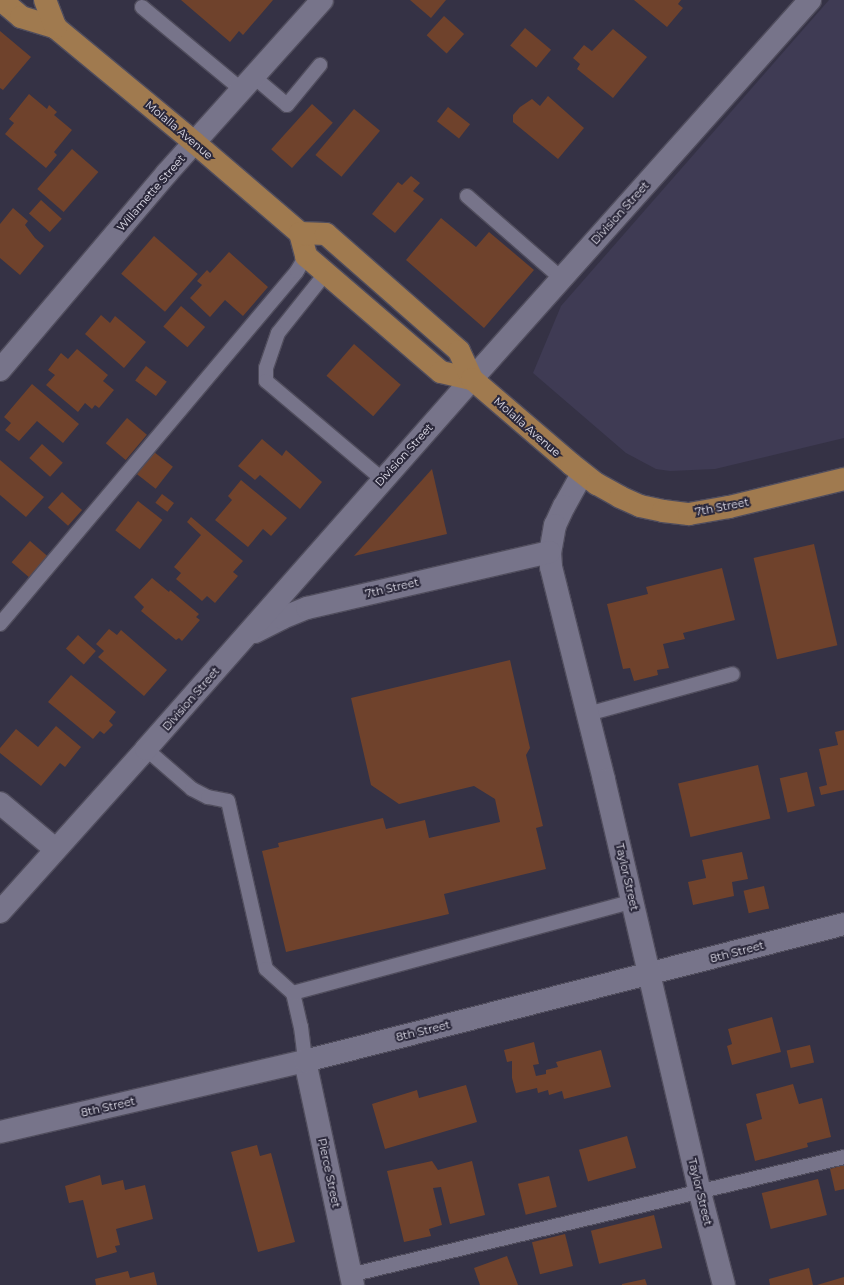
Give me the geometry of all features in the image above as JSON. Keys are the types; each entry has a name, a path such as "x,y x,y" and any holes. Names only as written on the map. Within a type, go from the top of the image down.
{"main road":[{"name":"Molalla Avenue","path":"1,0 21,17 56,28 195,142 300,233 326,234 459,351 472,379 582,474"},
{"name":"Molalla Avenue","path":"45,0 56,28"},
{"path":"300,233 306,256"},
{"name":"Molalla Avenue","path":"306,256 325,274 441,372 472,379"},
{"name":"7th Street","path":"582,474 620,497 640,506 663,511 689,514 729,507 844,479"}],"street":[{"name":"Willamette Street","path":"0,370 195,142 322,0"},
{"name":"Division Street","path":"0,912 241,642 561,278 810,0"},
{"name":"Taylor Street","path":"582,474 558,519 550,552 554,582 588,714 700,1193 724,1285"},
{"name":"7th Street","path":"241,642 261,628 307,608 550,552"},
{"path":"0,803 55,849"},
{"name":"8th Street","path":"0,1132 305,1061 844,924"},
{"name":"Pierce Street","path":"305,1061 351,1280"}],"lane":[{"path":"142,7 248,83 287,105 320,65"},
{"path":"467,196 561,278"},
{"path":"0,624 297,271 306,256"},
{"path":"325,274 278,333 266,368 266,381 383,480"},
{"path":"588,714 733,674"},
{"path":"146,749 192,789 208,797 228,801 266,969 293,993 305,1061"},
{"path":"293,993 633,902"},
{"path":"351,1280 844,1158"}],"shaded area":[{"path":"829,0 844,0 844,438 715,469 670,471 656,469 626,453 533,373 561,306"}],"building":[{"path":"181,0 273,0 243,35 239,31 230,42"},
{"path":"410,0 446,0 431,18"},
{"path":"634,0 681,0 678,4 683,8 667,27"},
{"path":"444,16 464,34 447,53 427,35"},
{"path":"525,28 551,50 536,67 510,46"},
{"path":"613,29 647,57 613,98 577,69 580,64 573,58 584,45 592,51"},
{"path":"0,31 31,57 3,90 0,88"},
{"path":"29,94 47,109 49,105 57,112 54,115 72,130 54,152 57,155 46,168 5,134 14,123 9,119"},
{"path":"548,96 584,128 558,159 513,122 513,115 520,107 532,99 540,106"},
{"path":"312,104 333,123 292,168 271,149"},
{"path":"448,107 470,124 459,138 437,121"},
{"path":"354,109 380,131 341,177 315,155"},
{"path":"72,149 98,172 64,212 37,189"},
{"path":"411,176 420,183 413,191 424,199 395,233 372,214 398,182 402,185"},
{"path":"41,200 62,219 50,232 29,213"},
{"path":"13,208 28,221 25,225 35,238 44,246 20,275 0,258 0,224"},
{"path":"441,218 476,247 489,232 534,270 484,328 406,260"},
{"path":"154,236 198,274 165,312 121,274"},
{"path":"229,252 268,287 243,316 225,300 210,317 190,298 202,285 197,281 207,270 210,273"},
{"path":"181,306 205,327 187,347 163,326"},
{"path":"101,315 110,323 115,316 146,342 124,368 85,334"},
{"path":"354,344 401,385 373,416 326,376"},
{"path":"77,349 108,375 103,381 114,390 99,408 95,405 92,409 85,403 78,412 46,385 55,375 48,370 61,353 68,359"},
{"path":"146,366 167,382 156,396 135,380"},
{"path":"32,384 79,424 63,443 37,421 19,441 5,430 11,423 4,417"},
{"path":"127,418 147,435 126,460 106,443"},
{"path":"262,439 282,456 286,450 322,482 300,509 260,475 255,480 238,466"},
{"path":"42,444 63,463 50,477 29,458"},
{"path":"154,452 173,467 156,489 137,474"},
{"path":"0,460 44,497 26,517 0,495"},
{"path":"432,469 447,534 354,556"},
{"path":"241,480 287,518 271,536 263,529 248,547 215,520 232,500 228,496"},
{"path":"62,492 82,510 68,526 48,508"},
{"path":"162,494 174,503 167,512 155,503"},
{"path":"138,501 162,520 140,549 115,530"},
{"path":"191,517 243,561 233,572 238,576 215,603 207,596 202,601 176,579 181,573 174,567 201,535 187,522"},
{"path":"30,541 47,556 29,577 12,562"},
{"path":"814,544 837,645 777,659 754,558"},
{"path":"722,568 735,620 683,633 685,639 663,644 669,668 657,670 658,675 634,681 630,668 623,669 607,604 648,594 646,587"},
{"path":"152,578 169,592 170,590 199,614 196,617 200,620 182,641 179,638 176,640 141,611 144,607 134,597"},
{"path":"109,629 117,635 121,630 167,670 144,696 98,657 104,651 96,644"},
{"path":"78,635 96,651 84,664 66,648"},
{"path":"510,660 530,748 526,755 543,826 536,828 546,869 444,894 449,914 286,952 262,851 279,847 278,843 383,818 386,829 425,820 429,838 500,822 495,799 474,786 399,804 371,785 351,698"},
{"path":"71,675 116,712 109,721 113,725 104,734 100,731 93,739 48,702"},
{"path":"56,726 81,747 65,767 60,763 41,786 0,753 0,748 16,729 38,747"},
{"path":"844,730 844,790 821,795 819,787 827,785 819,749 838,745 835,732"},
{"path":"758,765 770,819 690,837 678,783"},
{"path":"807,772 815,806 788,812 780,778"},
{"path":"742,852 748,879 732,882 734,896 693,905 688,882 706,878 702,860"},
{"path":"764,886 769,908 749,913 744,891"},
{"path":"772,1017 781,1052 732,1065 727,1046 732,1044 728,1029"},
{"path":"534,1042 539,1064 533,1065 536,1076 546,1074 546,1070 558,1067 556,1062 601,1050 611,1087 564,1099 562,1091 549,1095 548,1090 538,1093 537,1088 516,1093 512,1078 512,1061 507,1062 504,1050"},
{"path":"810,1045 814,1063 791,1068 787,1050"},
{"path":"793,1084 799,1104 822,1098 831,1137 807,1143 808,1147 755,1161 746,1124 762,1119 756,1094"},
{"path":"466,1085 477,1122 385,1149 372,1104 417,1090 419,1098"},
{"path":"627,1136 636,1168 588,1182 579,1150"},
{"path":"257,1145 260,1156 271,1153 295,1242 258,1252 231,1152"},
{"path":"432,1161 438,1170 472,1161 485,1215 450,1224 441,1187 433,1188 442,1225 429,1229 431,1236 404,1242 387,1171"},
{"path":"844,1165 844,1189 835,1191 830,1169"},
{"path":"100,1175 102,1185 123,1180 125,1190 145,1185 153,1219 116,1229 120,1245 115,1246 117,1252 97,1258 83,1200 69,1203 65,1186"},
{"path":"549,1176 557,1207 526,1215 518,1184"},
{"path":"818,1179 827,1215 771,1229 762,1193"},
{"path":"654,1215 662,1248 599,1264 591,1231"},
{"path":"565,1234 573,1266 540,1274 532,1242"},
{"path":"507,1256 518,1285 480,1285 474,1268"},
{"path":"809,1268 813,1285 770,1285 769,1279"},
{"path":"128,1271 130,1278 154,1272 157,1285 96,1285 95,1279"},
{"path":"844,1277 844,1285 817,1285"},
{"path":"645,1279 647,1285 622,1285 622,1284"}]}
